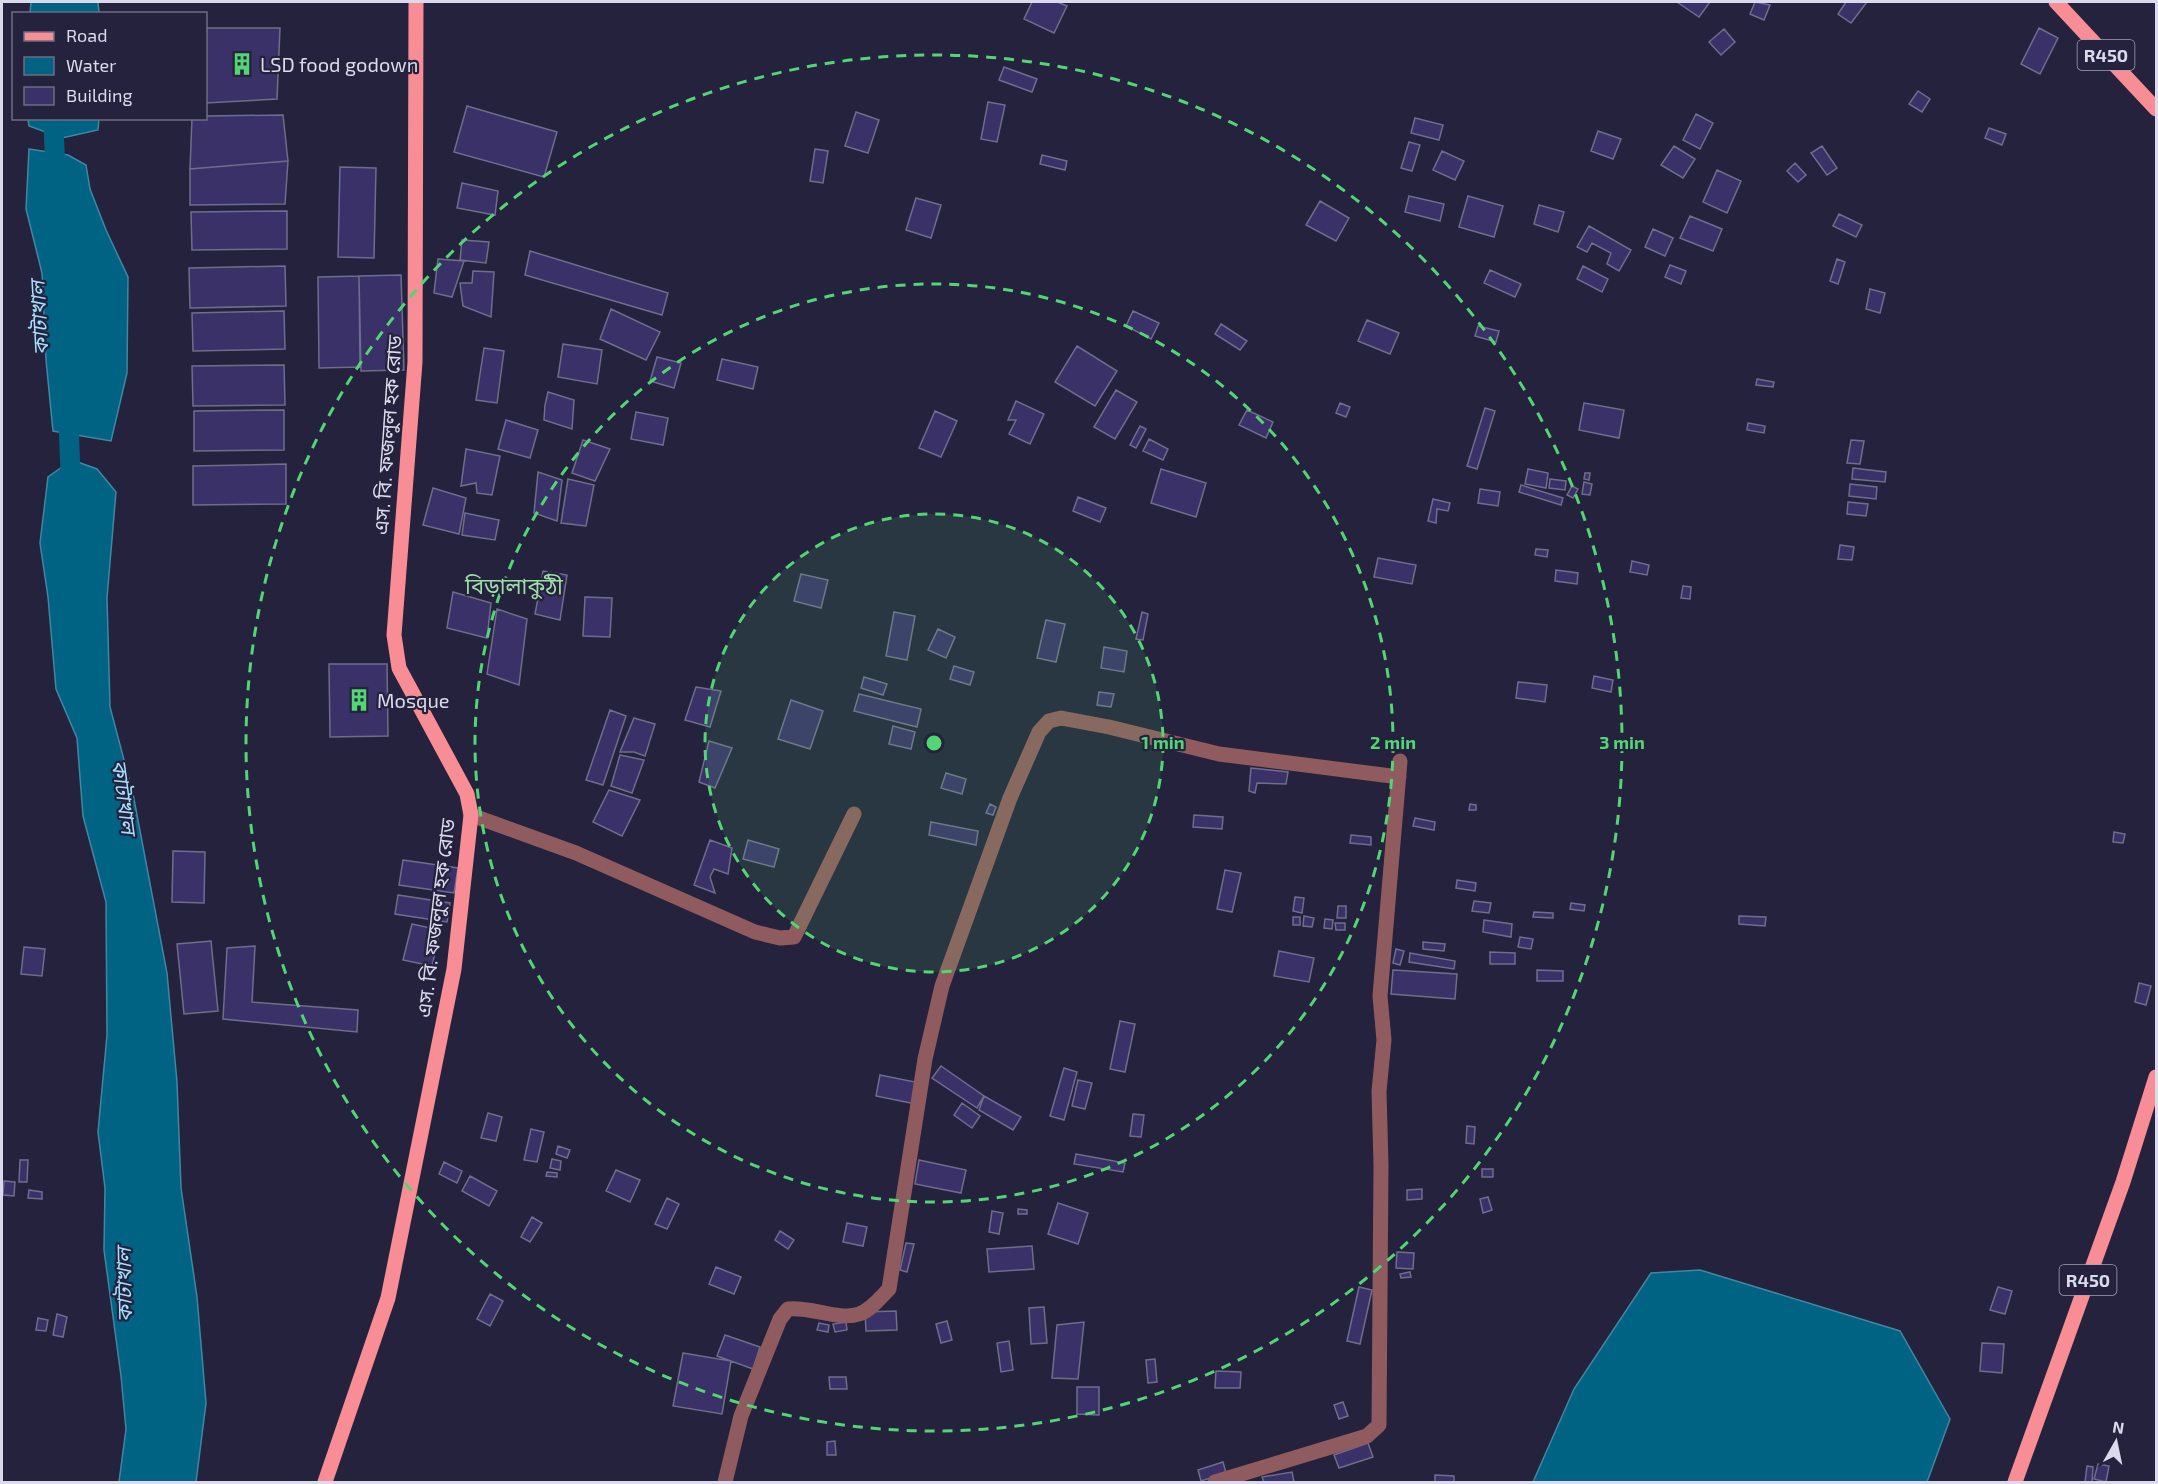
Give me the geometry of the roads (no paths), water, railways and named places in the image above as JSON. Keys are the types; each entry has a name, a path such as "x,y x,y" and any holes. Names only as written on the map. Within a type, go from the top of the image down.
{"main road":[{"name":"এস. বি. ফজলুল হক রোড","path":"325,1482 388,1298 454,969 471,815 467,794 399,668 394,635 415,362 416,2"},
{"name":"R450","path":"2056,2 2157,110"},
{"name":"R450","path":"2015,1482 2123,1182 2157,1077"}],"street":[{"path":"725,1482 741,1416 780,1319 788,1309 797,1308 850,1316 860,1314 870,1308 889,1289 925,1059 942,986 1010,798 1039,732 1049,721 1061,718 1090,723 1219,754 1399,777"},
{"path":"1215,1482 1367,1436 1378,1425 1381,1165 1379,1091 1384,1040 1380,996 1400,761"},
{"path":"471,815 576,853 755,932 780,938 794,937 854,814"}],"water":[{"path":"31,2 98,2 99,12 30,12"},
{"path":"28,120 99,120 98,130 62,138 29,126"},
{"path":"29,149 68,155 86,165 90,189 128,277 127,373 111,441 53,431 46,360 42,273 26,209"},
{"path":"72,460 97,469 116,492 107,598 110,707 133,794 167,973 177,1082 181,1188 197,1297 206,1403 196,1482 119,1482 126,1429 104,1250 105,1188 98,1132 107,1035 106,902 83,816 77,738 56,689 48,597 40,543 48,477"},
{"path":"1700,1270 1900,1331 1950,1419 1927,1482 1533,1482 1574,1389 1651,1273"}],"waterway":[{"name":"কাটাখাল","path":"53,120 56,179"},
{"name":"কাটাখাল","path":"68,409 71,487"}],"place":[{"name":"LSD food godown","path":"242,64"},
{"name":"Mosque","path":"359,700"}],"district":[{"name":"বিড়ালাকুঠী","path":"514,585"}]}
